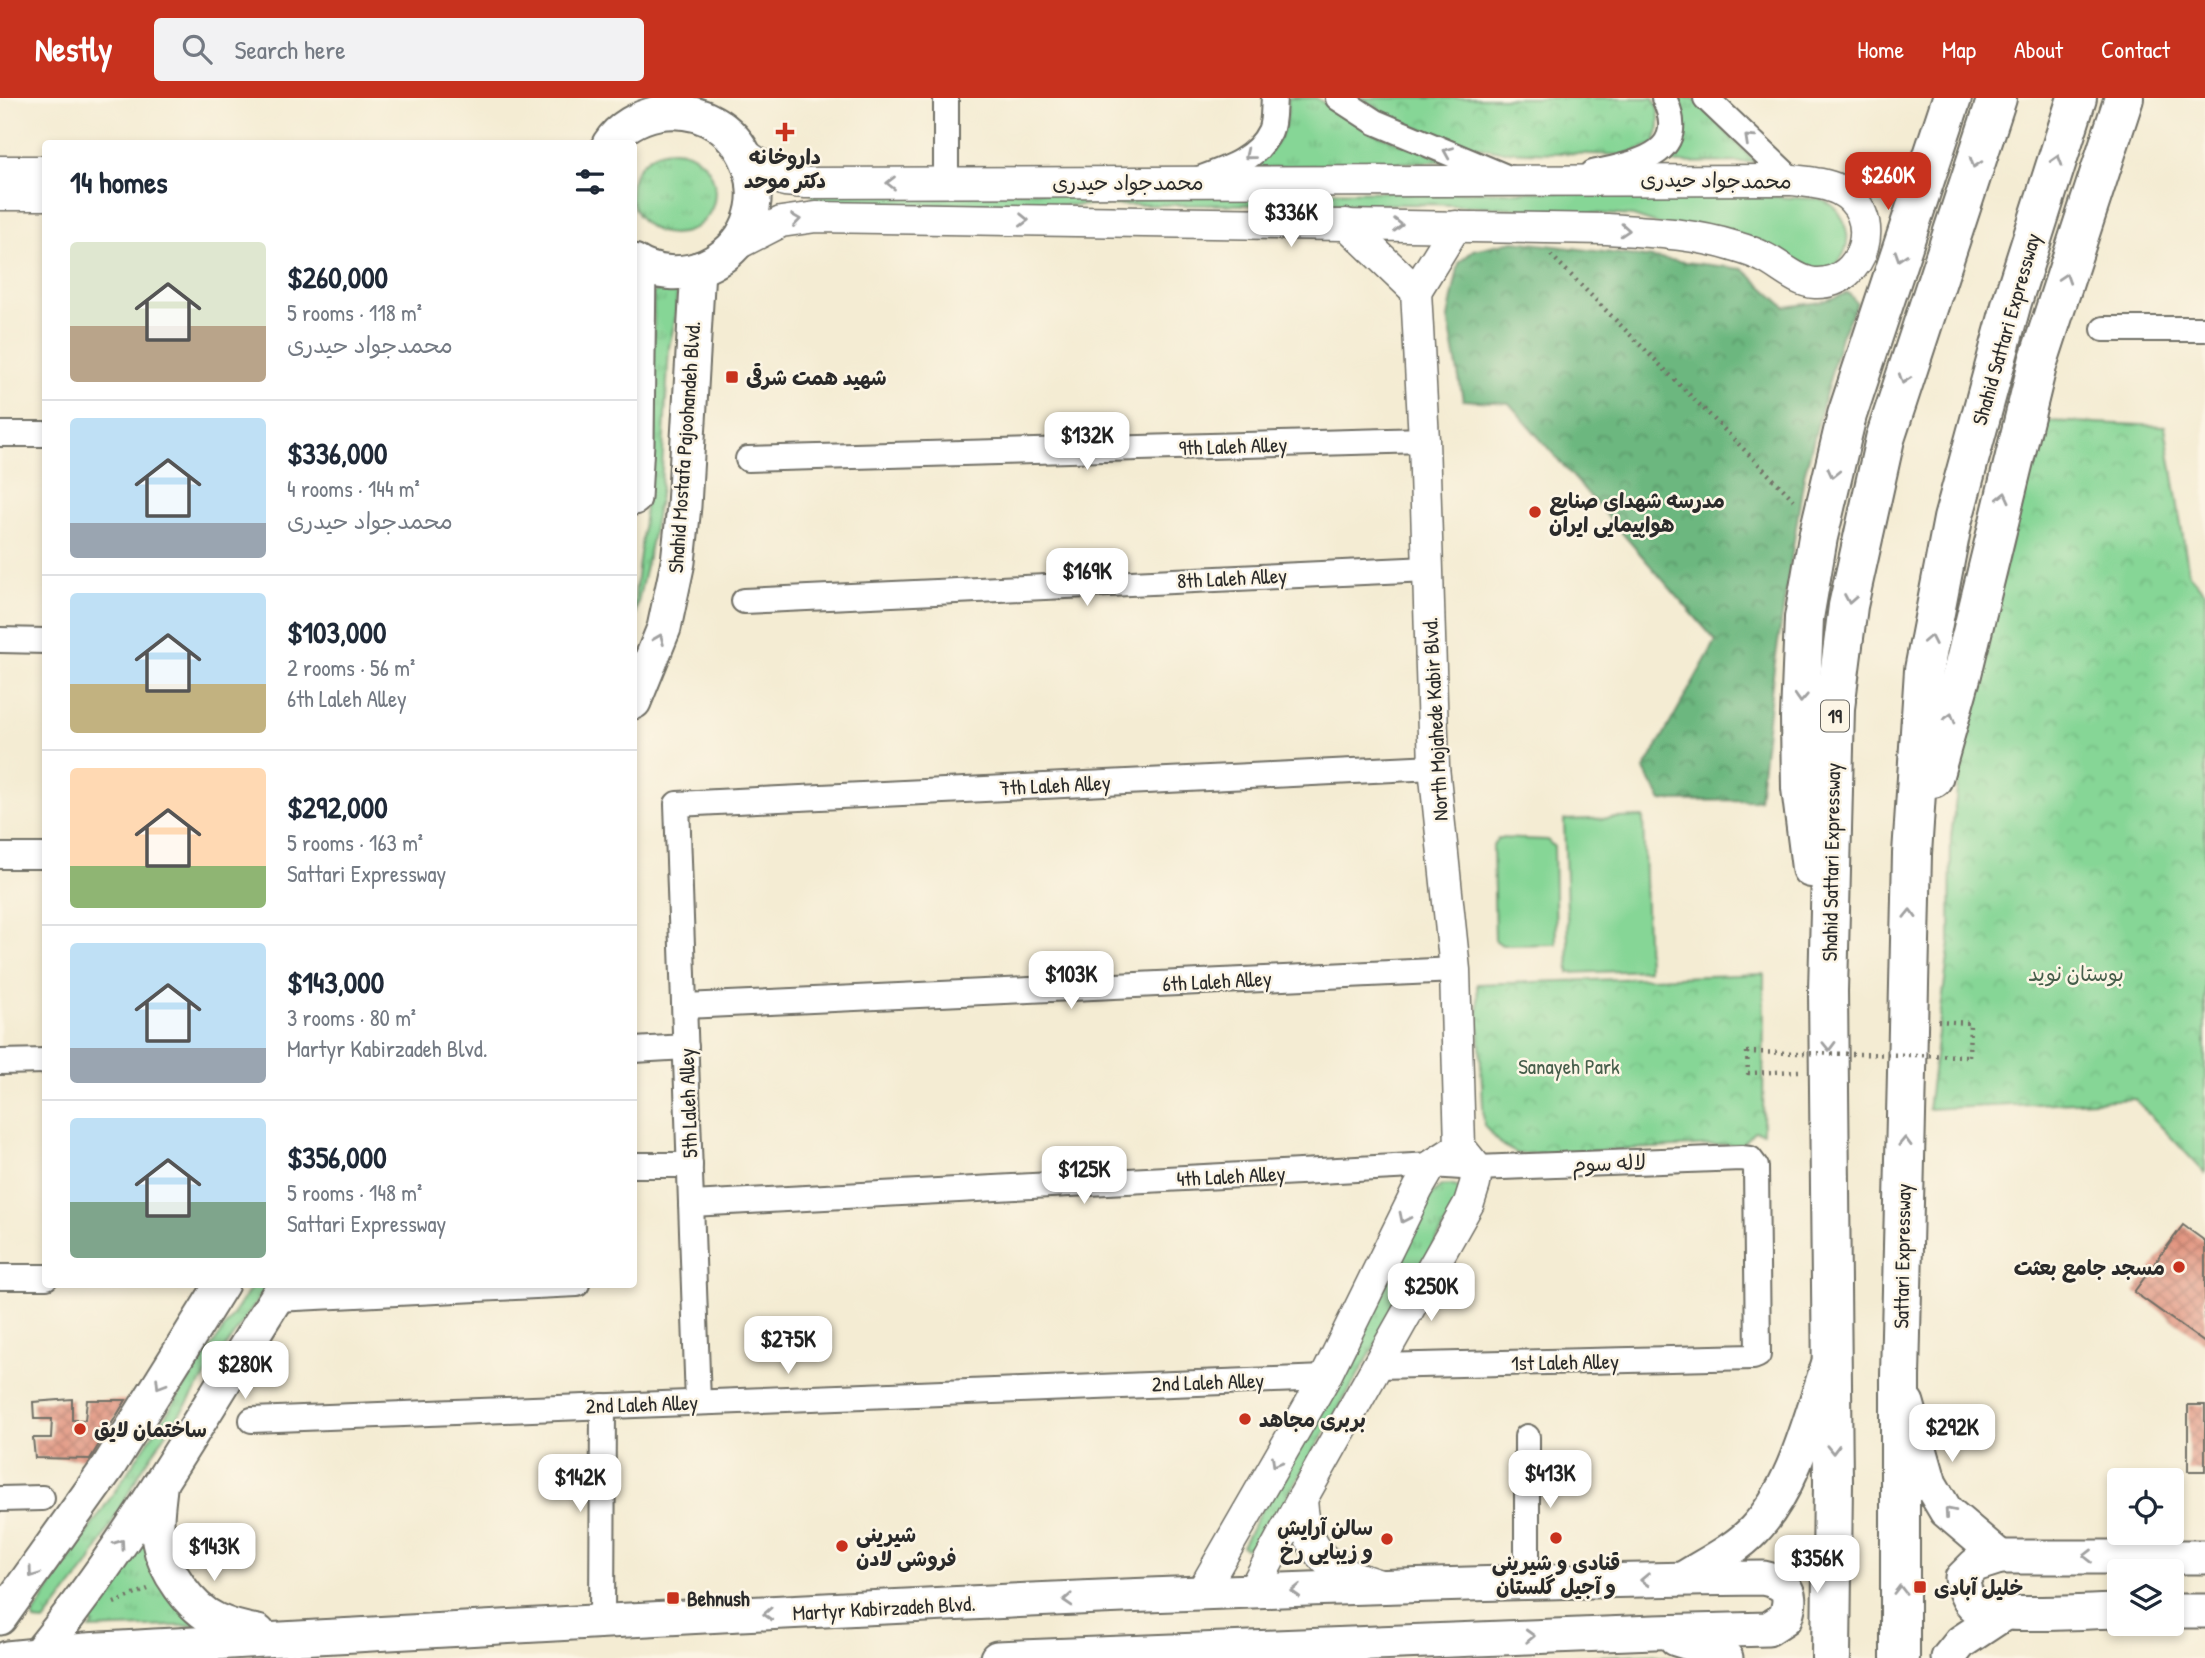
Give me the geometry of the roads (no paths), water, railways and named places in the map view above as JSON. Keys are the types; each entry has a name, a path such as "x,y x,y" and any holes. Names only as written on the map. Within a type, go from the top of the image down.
{"highway":[{"path":"1828,991 1801,788 1800,718 1804,618 1847,415 1952,98"},
{"name":"Shahid Sattari Expressway","path":"1831,1356 1828,991 1835,708 1848,606 1885,439 1997,98"},
{"name":"Shahid Sattari Expressway","path":"1912,855 1924,670 1953,519 2012,302 2077,98"},
{"path":"1912,855 1962,674 2038,362 2124,98"},
{"name":"Sattari Expressway","path":"1900,1658 1900,1377 1912,855"},
{"name":"19","path":"1831,1356 1831,1658"}],"main road":[{"path":"618,129 648,115 667,111 686,112 701,107 736,139 746,155 754,178 755,203 748,226 734,246 718,260 698,269 668,272 637,263"},
{"name":"Shahid Mostafa Pajoohandeh Blvd.","path":"637,695 664,628 678,562 684,506 698,269"},
{"path":"637,274 640,306 637,402"},
{"path":"0,1618 108,1467 220,1288"},
{"path":"26,1657 72,1612 160,1488 281,1292"},
{"path":"1682,1579 1737,1546 1770,1513 1787,1480 1831,1356"},
{"path":"1900,1377 1930,1484 1946,1511 2000,1557"},
{"path":"160,1488 156,1523 159,1543 164,1562 186,1594 214,1619 249,1630 306,1638"},
{"path":"2107,1611 2005,1613 1977,1608 1965,1594 1962,1578 1975,1565 2000,1557 2205,1558"},
{"name":"Martyr Kabirzadeh Blvd.","path":"26,1657 306,1638 1201,1593 1763,1578 1778,1581 1790,1597 1785,1618 1768,1629 1654,1632"},
{"path":"2184,1611 2205,1611"},
{"path":"1948,1658 1961,1642 2005,1613"},
{"path":"1015,1658 1294,1652 1654,1632 1705,1648 1726,1658"}],"street":[{"path":"946,98 946,182"},
{"path":"1190,182 1225,170 1252,155 1271,130 1275,98"},
{"path":"1338,98 1375,122 1511,179"},
{"path":"1570,179 1643,162 1660,151 1672,129 1671,114 1664,98"},
{"path":"1706,98 1793,180"},
{"name":"محمدجواد حیدری","path":"734,246 781,222 816,217 1606,229 1676,234 1729,245 1764,257 1789,273 1812,283 1829,282 1844,275 1856,263 1864,248 1866,232 1863,216 1854,201 1841,191 1826,185 1793,180 785,181 746,155"},
{"path":"0,171 42,171"},
{"path":"0,195 42,195"},
{"path":"1346,224 1416,291 1455,226"},
{"name":"North Mojahede Kabir Blvd.","path":"1252,1592 1469,1203 1475,1184 1468,1158 1455,970 1434,767 1424,440 1416,291"},
{"path":"2104,329 2205,330"},
{"path":"0,434 42,434"},
{"name":"9th Laleh Alley","path":"748,459 1424,440"},
{"name":"8th Laleh Alley","path":"744,601 1428,569"},
{"path":"0,640 42,641"},
{"name":"7th Laleh Alley","path":"677,804 1434,767"},
{"name":"5th Laleh Alley","path":"677,804 698,1402"},
{"path":"0,856 42,856"},
{"name":"6th Laleh Alley","path":"685,1006 1455,970"},
{"path":"637,1050 686,1047"},
{"path":"0,1062 42,1062"},
{"path":"1201,1593 1325,1378 1418,1189 1432,1166 1468,1158"},
{"name":"لاله سوم","path":"1468,1158 1750,1160 1756,1167 1760,1350 1758,1355 1753,1357"},
{"path":"637,1166 690,1165"},
{"name":"4th Laleh Alley","path":"691,1204 1432,1166"},
{"path":"0,1277 42,1277"},
{"path":"281,1292 429,1288"},
{"name":"1st Laleh Alley","path":"1378,1366 1753,1357"},
{"name":"2nd Laleh Alley","path":"253,1420 1325,1378"},
{"path":"602,1622 603,1406"},
{"path":"1527,1437 1527,1584"},
{"path":"0,1499 42,1498"},
{"path":"1302,1499 1303,1520 1311,1542 1326,1561 1348,1575 1391,1588"}],"place":[{"name":"داروخانه دکتر موحد","path":"785,132"},
{"name":"شهید همت شرقی","path":"732,377"},
{"name":"مدرسه شهدای صنایع هواپیمایی ایران","path":"1535,512"},
{"name":"مسجد جامع بعثت","path":"2179,1267"},
{"name":"بربری مجاهد","path":"1245,1419"},
{"name":"ساختمان لایق","path":"80,1429"},
{"name":"قنادی و شیرینی و آجیل گلستان","path":"1556,1538"},
{"name":"سالن آرایش و زیبایی رخ","path":"1387,1539"},
{"name":"شیرینی فروشی لادن","path":"842,1546"},
{"name":"خلیل آبادی","path":"1920,1587"},
{"name":"Behnush","path":"673,1598"}],"park label":[{"name":"بوستان نوید","path":"2076,973"},
{"name":"Sanayeh Park","path":"1569,1066"}]}
